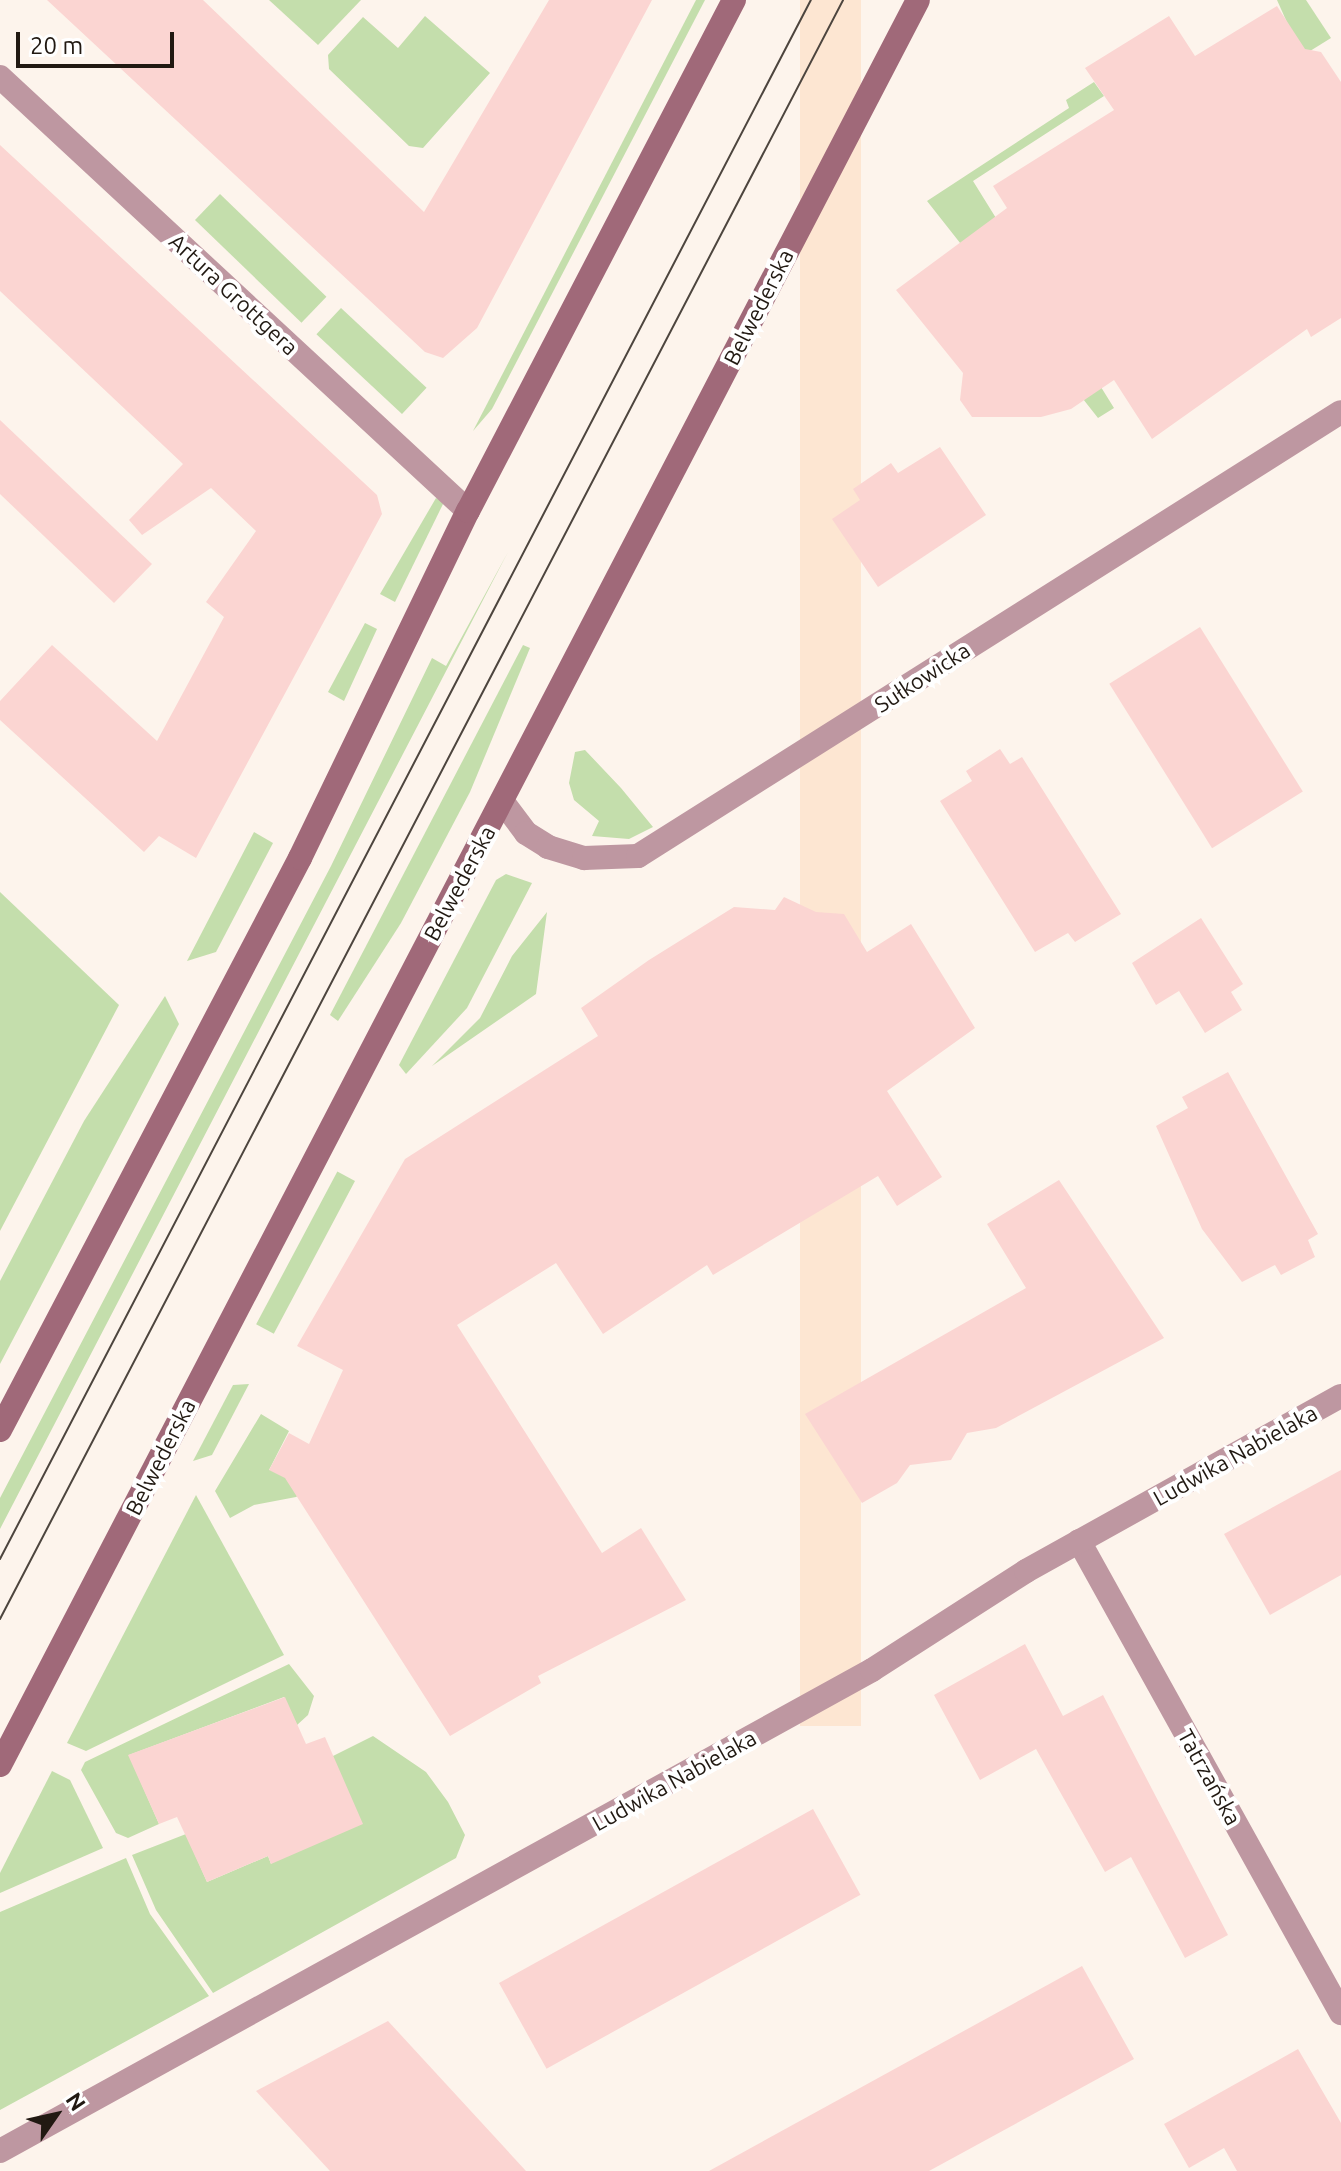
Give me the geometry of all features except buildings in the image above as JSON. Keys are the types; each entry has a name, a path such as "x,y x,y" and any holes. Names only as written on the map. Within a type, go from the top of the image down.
{"main road":[{"path":"0,1430 300,858 468,511 734,0"},
{"name":"Belwederska","path":"0,1765 918,0"}],"street":[{"name":"Artura Grottgera","path":"0,77 468,511"},
{"name":"Sułkowicka","path":"502,801 526,833 548,847 607,860 638,856 1341,412"},
{"name":"Ludwika Nabielaka","path":"0,2151 872,1670 1079,1541 1341,1396"},
{"name":"Tatrzańska","path":"1079,1541 1341,2013"}],"shaded area":[{"path":"800,0 861,0 861,1726 800,1726"}],"green space":[{"path":"269,0 361,0 318,45"},
{"path":"696,0 705,0 492,409 473,431"},
{"path":"1277,0 1306,0 1331,38 1302,56"},
{"path":"425,16 490,73 423,148 409,146 329,69 328,55 363,17 398,48"},
{"path":"1094,82 1104,96 973,181 1114,408 1098,418 927,201 1069,108 1066,100"},
{"path":"220,194 326,297 301,323 195,220"},
{"path":"341,308 427,388 402,414 316,334"},
{"path":"436,498 444,502 395,602 380,594"},
{"path":"508,552 0,1529 0,1498 331,866 432,658 446,666"},
{"path":"365,623 377,629 344,701 328,692"},
{"path":"523,645 530,648 470,792 401,923 338,1021 330,1015"},
{"path":"585,750 653,827 629,839 592,836 599,821 574,800 569,783 575,752"},
{"path":"254,832 273,843 216,952 187,961"},
{"path":"506,874 532,883 467,1008 406,1074 399,1065 496,880"},
{"path":"0,892 119,1005 0,1231"},
{"path":"547,912 536,994 432,1066 480,1018 512,956"},
{"path":"165,996 179,1024 0,1364 0,1281 84,1121"},
{"path":"337,1172 355,1181 274,1334 256,1324"},
{"path":"249,1384 212,1455 193,1461 233,1385"},
{"path":"261,1414 289,1431 269,1470 342,1468 296,1497 254,1505 230,1518 215,1491"},
{"path":"196,1495 284,1655 86,1751 67,1743"},
{"path":"289,1664 314,1696 308,1715 297,1725 284,1697 129,1755 159,1824 128,1838 116,1833 81,1770 85,1762"},
{"path":"373,1736 426,1772 448,1802 465,1835 456,1858 213,1993 156,1910 132,1855 186,1834 207,1882 268,1856 271,1864 333,1756"},
{"path":"52,1771 70,1780 103,1848 0,1893 0,1873"},
{"path":"126,1858 150,1914 209,1996 0,2110 0,1912"}],"tram line":[{"path":"0,1559 811,0"},
{"path":"0,1619 843,0"}]}
